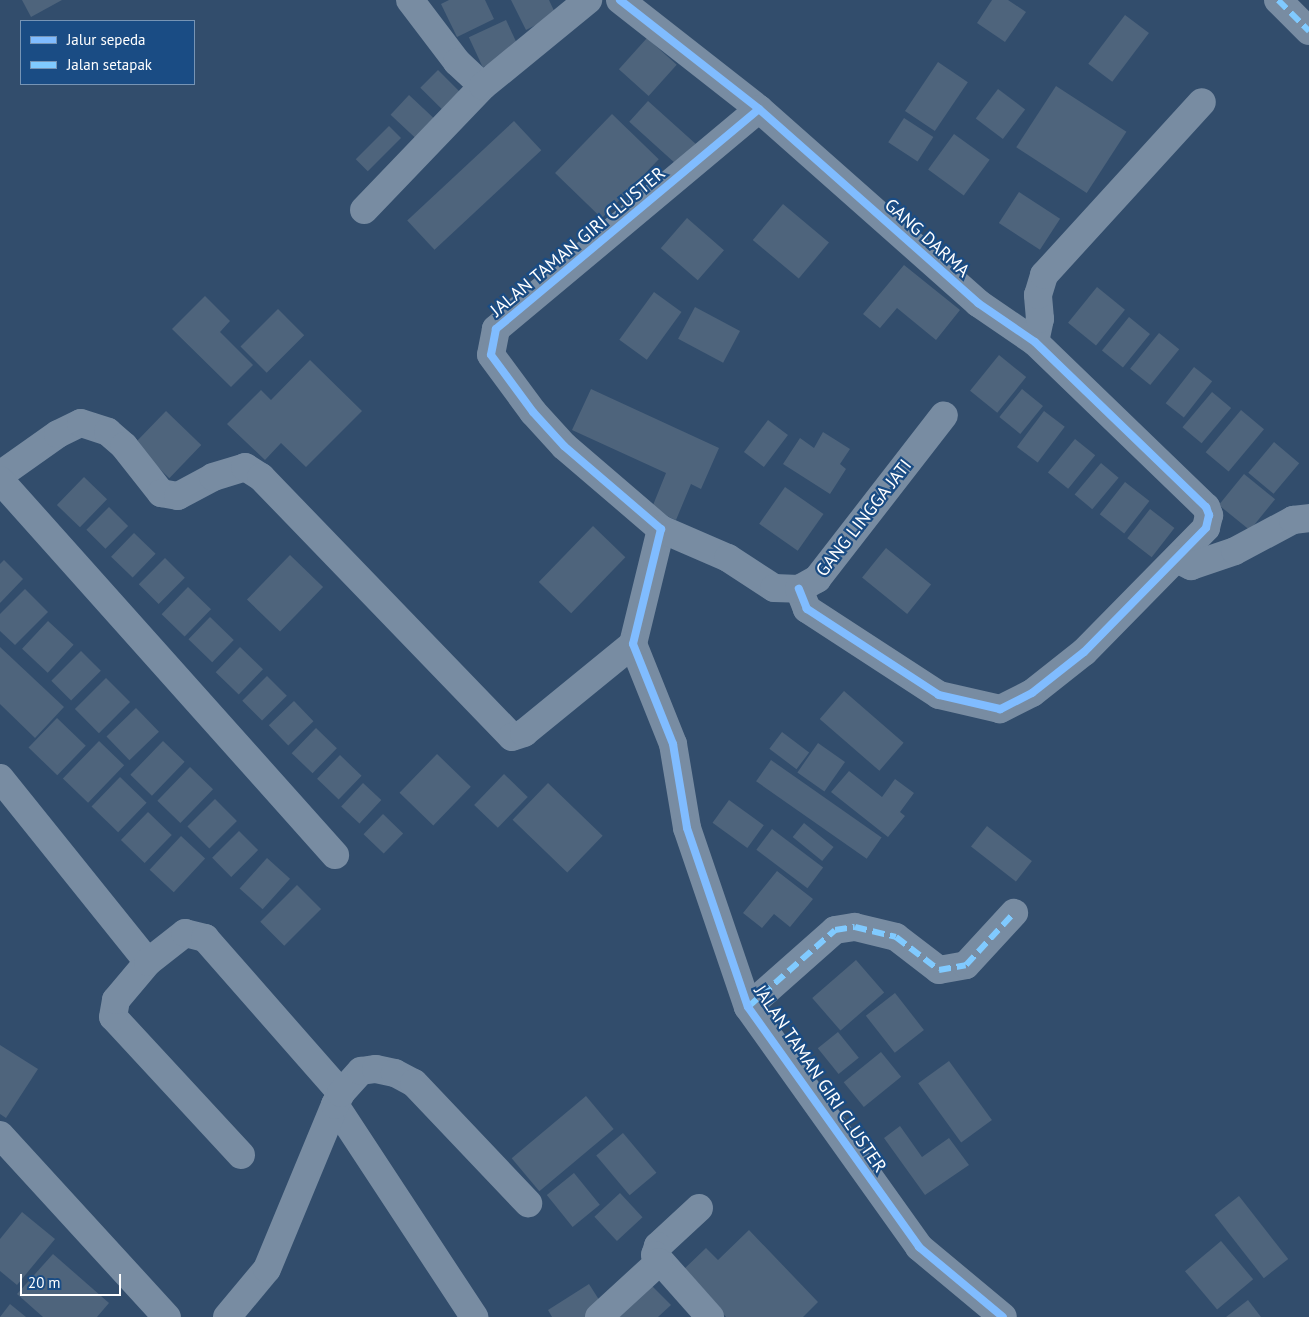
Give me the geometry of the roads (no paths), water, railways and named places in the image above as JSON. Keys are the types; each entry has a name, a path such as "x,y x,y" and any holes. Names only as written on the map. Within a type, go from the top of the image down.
{"street":[{"path":"410,0 456,62 482,86"},
{"path":"364,210 482,86 588,0"},
{"name":"GANG DARMA","path":"620,0 759,109 978,303 1035,342 1206,507 1210,515 1206,528 1177,559"},
{"path":"1278,0 1309,31"},
{"path":"1035,342 1040,319 1038,295 1044,275 1202,102"},
{"name":"JALAN TAMAN GIRI CLUSTER","path":"661,529 564,446 532,412 491,355 492,342 496,329 759,109"},
{"name":"GANG LINGGA JATI","path":"661,529 728,558 774,588 799,589 817,579 944,415"},
{"path":"0,475 58,434 82,423 108,432 124,446 160,493 178,496 213,478 244,467 261,478 512,737 524,733 633,644 661,529"},
{"path":"0,480 335,855"},
{"path":"799,589 807,610 939,695 1000,709 1032,693 1084,652 1177,559 1191,566 1235,551 1293,520 1309,518"},
{"name":"JALAN TAMAN GIRI CLUSTER","path":"633,644 673,744 687,828 748,1007 918,1247 1003,1317"},
{"path":"0,778 148,962"},
{"path":"748,1007 835,930 855,927 896,937 939,970 966,965 1014,913"},
{"path":"241,1155 113,1017 116,1000 148,962 185,933 205,938 338,1099 474,1317"},
{"path":"227,1317 268,1269 338,1099 361,1071 376,1069 395,1072 414,1083 528,1202"},
{"path":"0,1135 167,1317"},
{"path":"697,1313 658,1262 655,1255 658,1246 699,1208"},
{"path":"599,1317 658,1262"}]}
